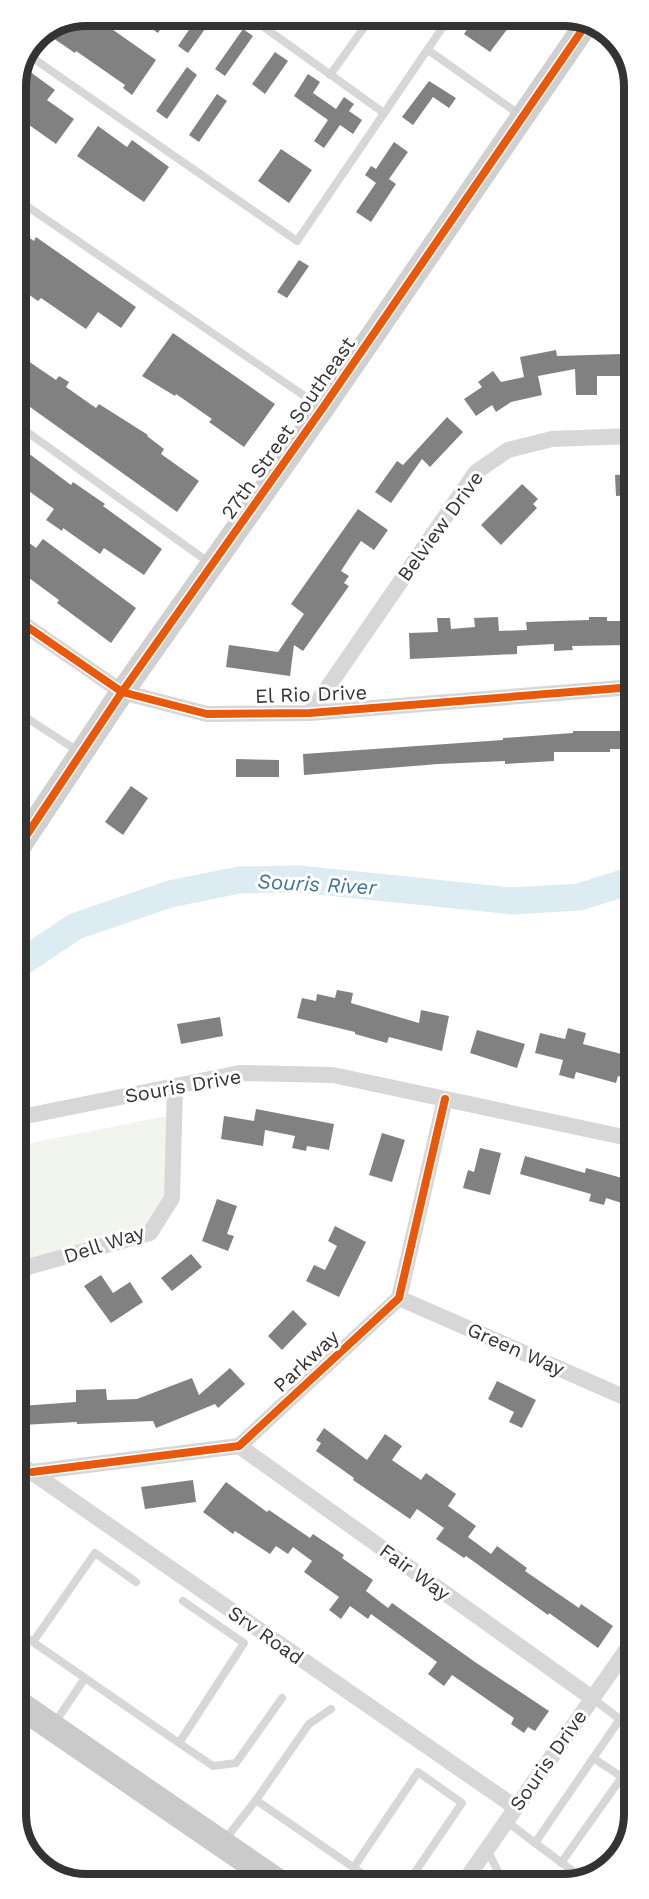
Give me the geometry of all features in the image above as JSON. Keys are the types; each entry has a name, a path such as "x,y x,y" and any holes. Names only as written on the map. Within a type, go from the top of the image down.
{"main road":[{"path":"26,1709 222,1844 260,1873"}],"street":[{"name":"27th Street Southeast","path":"26,836 122,692 322,409 583,29"},
{"name":"Belview Drive","path":"310,713 476,472 508,450 552,439 624,436"},
{"name":"El Rio Drive","path":"26,626 122,692 207,714 310,713 624,688"},
{"name":"Souris Drive","path":"26,1116 240,1073 333,1075 624,1137"},
{"name":"Dell Way","path":"26,1267 150,1233 172,1198 175,1086"},
{"path":"399,1298 445,1099"},
{"name":"Green Way","path":"399,1298 624,1397"},
{"name":"Parkway","path":"239,1446 399,1298"},
{"path":"32,1472 239,1446"},
{"name":"Fair Way","path":"239,1446 592,1698"},
{"name":"Srv Road","path":"26,1468 510,1814"},
{"name":"Souris Drive","path":"470,1874 624,1653"}],"lane":[{"path":"262,26 384,113"},
{"path":"330,75 365,26"},
{"path":"33,58 297,241 444,26"},
{"path":"428,50 523,117"},
{"path":"26,206 322,409"},
{"path":"26,431 212,565"},
{"path":"26,717 81,753"},
{"path":"26,1481 32,1472"},
{"path":"33,1642 95,1553 136,1582"},
{"path":"179,1743 244,1643 183,1601"},
{"path":"26,1637 213,1766 236,1762 282,1698"},
{"path":"52,1727 85,1678"},
{"path":"592,1698 624,1722"},
{"path":"222,1844 309,1724 331,1709"},
{"path":"535,1843 620,1719"},
{"path":"561,1863 621,1777 593,1758"},
{"path":"354,1867 418,1772 462,1803 415,1874"},
{"path":"256,1800 364,1874"},
{"path":"510,1814 535,1843 574,1872"},
{"path":"487,1849 499,1874"}],"shaded area":[{"path":"172,1115 170,1196 148,1229 26,1262 26,1144"}],"building":[{"path":"108,26 156,60 132,95 123,88 125,85 76,51 75,53 51,37 62,30 74,27"},
{"path":"148,26 163,26 158,33"},
{"path":"192,26 207,26 188,53 178,46"},
{"path":"469,26 510,26 490,52 464,34"},
{"path":"243,29 253,36 225,76 215,69"},
{"path":"275,52 288,61 265,94 252,84"},
{"path":"187,67 197,75 167,119 156,111"},
{"path":"28,70 55,90 47,100 74,119 56,144 26,123"},
{"path":"308,74 320,82 313,93 336,109 344,97 354,104 349,111 362,120 353,134 340,125 324,148 314,141 328,120 294,96"},
{"path":"429,81 456,98 449,108 433,97 413,125 402,117"},
{"path":"217,94 227,101 199,142 189,135"},
{"path":"98,126 127,147 132,140 169,167 144,202 77,156"},
{"path":"394,142 408,152 389,179 396,184 371,222 356,212 376,183 365,175 371,166 376,169"},
{"path":"281,149 312,170 289,203 258,181"},
{"path":"26,236 34,241 36,237 136,307 121,328 98,312 86,329 41,298 38,301 26,293 26,253 28,250"},
{"path":"299,260 309,266 287,298 277,292"},
{"path":"173,333 275,404 244,447 209,422 212,419 176,394 175,396 142,376"},
{"path":"556,350 557,356 622,354 623,376 597,376 597,395 576,395 575,369 538,376 542,395 511,402 496,412 492,405 476,416 464,399 482,387 478,382 493,371 501,382 524,377 520,357"},
{"path":"26,360 56,380 59,376 69,382 66,387 96,408 99,404 148,435 164,449 161,454 199,481 177,512 26,404"},
{"path":"447,417 463,432 430,467 422,459 391,503 375,492 397,461 403,465"},
{"path":"26,451 71,485 73,482 105,504 103,506 162,549 144,575 104,548 100,554 63,528 62,531 46,520 54,509 26,489"},
{"path":"624,474 624,496 616,496 615,475"},
{"path":"522,484 538,499 533,504 537,508 501,545 481,525"},
{"path":"358,509 388,530 374,550 361,541 350,557 341,571 349,576 344,583 349,586 303,651 294,645 290,676 226,667 229,645 278,652 304,614 291,604"},
{"path":"43,539 136,608 111,643 57,603 59,600 29,578 26,582 26,540 36,548"},
{"path":"498,617 499,631 527,630 526,622 589,620 589,617 607,617 607,621 624,621 624,645 572,646 573,650 554,651 554,644 517,646 517,654 410,659 409,633 438,632 437,618 450,618 451,629 475,627 474,618"},
{"path":"573,731 623,731 623,749 610,749 610,752 554,752 554,761 438,764 304,775 303,754 503,740 503,738 573,733"},
{"path":"236,759 279,760 279,777 236,777"},
{"path":"131,786 148,798 123,835 105,822"},
{"path":"337,990 353,993 351,1003 419,1023 421,1010 449,1016 442,1051 389,1037 387,1043 355,1034 355,1032 297,1018 302,998 316,1001 317,994 335,998"},
{"path":"220,1017 223,1036 181,1044 177,1024"},
{"path":"568,1028 586,1033 583,1044 624,1055 624,1078 618,1076 616,1083 576,1072 574,1079 559,1075 563,1060 535,1053 540,1033 565,1039"},
{"path":"477,1030 525,1044 517,1068 470,1053"},
{"path":"256,1109 334,1124 329,1150 307,1146 306,1151 292,1148 295,1136 265,1130 263,1146 221,1139 224,1116 254,1121"},
{"path":"382,1133 405,1140 392,1182 369,1175"},
{"path":"480,1148 501,1153 490,1195 463,1188 468,1170 474,1172"},
{"path":"525,1156 585,1173 586,1168 624,1179 624,1204 606,1198 604,1205 589,1201 591,1194 520,1174"},
{"path":"217,1199 237,1206 227,1234 234,1236 228,1251 202,1241"},
{"path":"335,1226 366,1242 339,1297 306,1281 314,1265 325,1270 337,1246 328,1241"},
{"path":"191,1254 202,1267 172,1291 161,1278"},
{"path":"101,1275 113,1293 130,1282 143,1302 111,1323 84,1286"},
{"path":"293,1310 307,1324 282,1350 268,1336"},
{"path":"230,1368 245,1384 218,1408 215,1404 156,1428 153,1421 26,1425 26,1406 76,1402 76,1390 106,1389 107,1400 137,1399 192,1378 199,1395"},
{"path":"497,1381 536,1400 522,1428 509,1422 514,1412 488,1399"},
{"path":"324,1428 367,1460 385,1434 402,1446 392,1460 421,1480 426,1473 456,1494 448,1506 476,1526 468,1537 491,1554 497,1546 527,1568 525,1571 579,1608 581,1604 613,1626 598,1648 466,1556 464,1558 436,1539 444,1528 417,1509 410,1519 353,1480 354,1478 316,1451 321,1443 316,1440"},
{"path":"193,1480 196,1502 145,1509 141,1487"},
{"path":"226,1482 267,1512 269,1510 310,1538 313,1534 344,1555 342,1558 373,1580 366,1591 388,1608 392,1603 549,1711 535,1731 528,1727 524,1733 511,1724 514,1718 452,1675 444,1686 428,1674 437,1662 371,1614 368,1619 350,1606 341,1619 329,1610 339,1597 304,1572 312,1561 293,1547 288,1554 276,1546 270,1554 235,1531 233,1534 203,1512"}],"waterway":[{"name":"Souris River","path":"26,959 76,926 170,894 239,880 299,879 512,901 579,897 624,883"}],"cycle path":[{"path":"26,836 122,692 322,409 583,29"},
{"path":"26,626 122,692 207,714 310,713 624,688"},
{"path":"32,1472 239,1446 399,1298 445,1099"}]}
